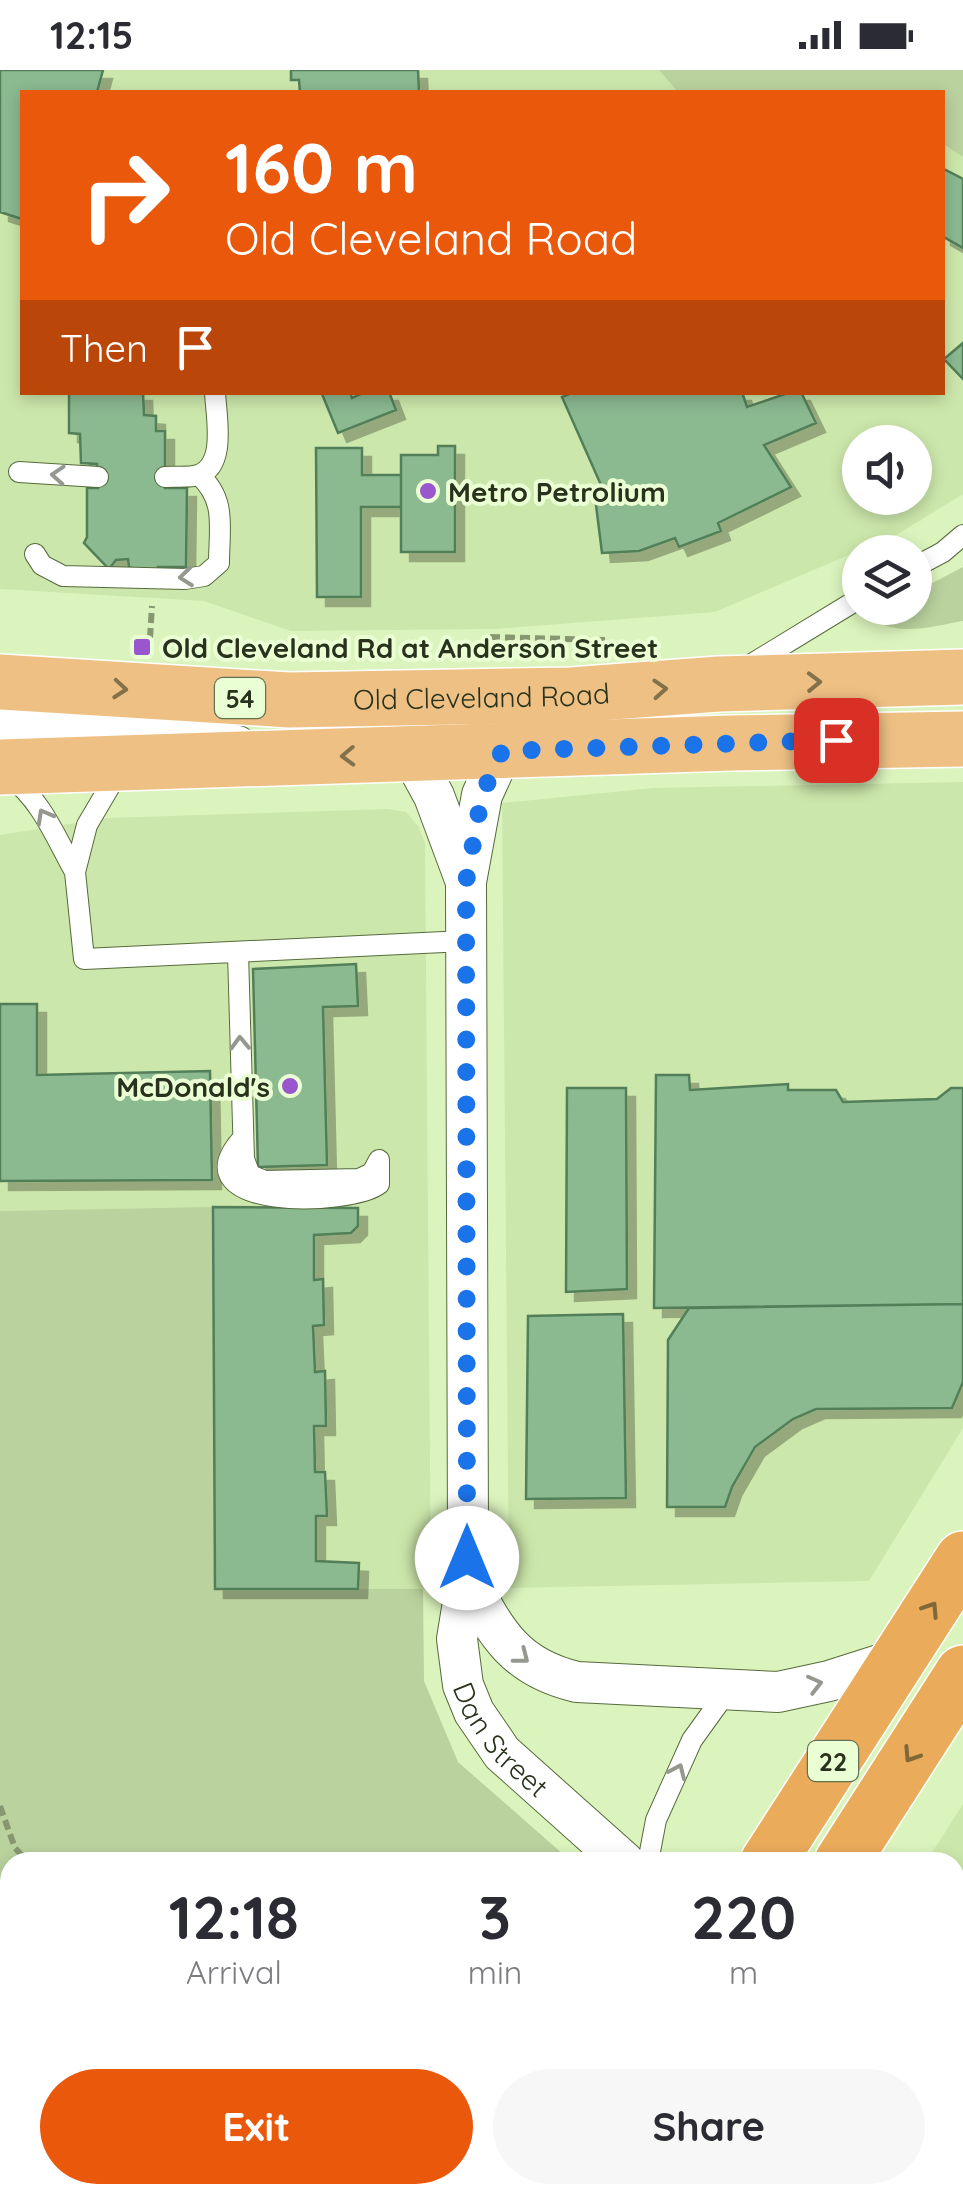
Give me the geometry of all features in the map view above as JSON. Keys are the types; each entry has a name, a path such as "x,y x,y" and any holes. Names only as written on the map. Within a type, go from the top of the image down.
{"highway":[{"name":"22","path":"774,1852 963,1558"},
{"name":"22","path":"848,1852 963,1673"}],"main road":[{"name":"54","path":"910,680 963,649"},
{"name":"Old Cleveland Road","path":"6,687 289,700 571,696 720,684 963,677"},
{"name":"Old Cleveland Road","path":"0,768 730,742 963,739"}],"street":[{"path":"6,687 285,758"},
{"name":"Dan Street","path":"502,751 482,795 466,882 466,1578 457,1639 458,1662 462,1685 479,1722 502,1753 613,1852"},
{"name":"Dan Street","path":"411,754 440,810 466,882"},
{"name":"Dan Street","path":"466,1578 510,1648 549,1675 577,1682 778,1692 898,1659"}],"lane":[{"path":"165,476 198,475 211,466 217,453 215,395"},
{"path":"19,472 98,477"},
{"path":"35,554 42,565 63,576 204,576 219,563 219,502 212,488 198,475"},
{"path":"932,558 963,535"},
{"path":"720,684 842,609"},
{"path":"124,762 87,826 75,872 84,959 465,942"},
{"path":"0,768 27,789 75,872"},
{"path":"238,953 244,1158 250,1175 265,1181 360,1178 372,1173 379,1160"},
{"path":"650,1852 656,1820 692,1740 728,1690"}],"path":[{"path":"150,638 152,606"},
{"path":"490,638 609,640"},
{"path":"0,1806 19,1852"}],"shaded area":[{"path":"0,70 659,70 676,90 20,90 20,395 945,395 945,145 963,157 963,494 932,513 932,425 842,425 842,515 929,515 896,535 842,535 842,558 715,612 494,629 291,631 204,601 0,589"},
{"path":"659,70 963,70 963,157 945,145 945,90 676,90"},
{"path":"963,567 963,621 908,629 884,625 932,625 932,583"},
{"path":"963,782 963,1428 869,1581 509,1588 502,803 653,788"},
{"path":"388,809 406,812 425,843 431,1589 215,1589 213,1208 0,1211 0,835 107,818"},
{"path":"213,1207 215,1589 423,1589 424,1681 458,1762 561,1852 0,1852 0,1211"},
{"path":"963,1804 963,1852 932,1852"}],"building":[{"path":"0,70 103,70 98,90 20,90 20,218 0,212"},
{"path":"291,70 418,70 419,90 300,90 299,80 291,80"},
{"path":"945,170 963,179 963,248 945,238"},
{"path":"963,343 963,379 945,360"},
{"path":"69,395 143,395 144,415 156,416 156,431 165,431 165,488 187,488 186,567 158,567 159,577 129,567 128,559 116,560 109,569 84,543 87,488 98,488 97,464 81,463 80,434 69,433"},
{"path":"322,395 390,395 396,410 338,433"},
{"path":"743,395 747,407 782,395 802,395 816,423 764,445 791,487 718,523 721,531 679,547 675,538 639,551 602,553 596,505 609,503 562,397"},
{"name":"Metro Petrolium","path":"438,446 455,446 455,552 401,552 401,455 438,455"},
{"path":"316,448 362,448 362,475 401,475 401,507 361,507 361,597 317,597"},
{"name":"McDonald's","path":"356,964 358,1006 323,1007 327,1165 258,1167 253,969"},
{"path":"0,1004 37,1004 37,1075 210,1071 212,1180 0,1181"},
{"path":"656,1075 689,1075 690,1090 788,1084 788,1090 836,1090 843,1102 937,1099 951,1088 963,1088 963,1304 654,1308"},
{"path":"567,1088 626,1088 627,1289 566,1292"},
{"path":"213,1207 358,1208 358,1226 351,1233 314,1235 314,1280 323,1279 324,1325 313,1326 315,1372 325,1371 326,1426 314,1426 315,1472 325,1472 327,1516 316,1516 316,1561 359,1563 358,1589 215,1589"},
{"path":"963,1304 963,1382 952,1408 816,1409 793,1419 755,1447 725,1507 667,1507 668,1340 689,1308"},
{"path":"623,1314 626,1498 526,1499 528,1316"}],"place":[{"name":"Metro Petrolium","path":"428,491"},
{"name":"Old Cleveland Rd at Anderson Street","path":"142,647"},
{"name":"McDonald's","path":"290,1086"}],"route":[{"path":"467,1558 466,882 487,783 502,751 836,740"}]}
